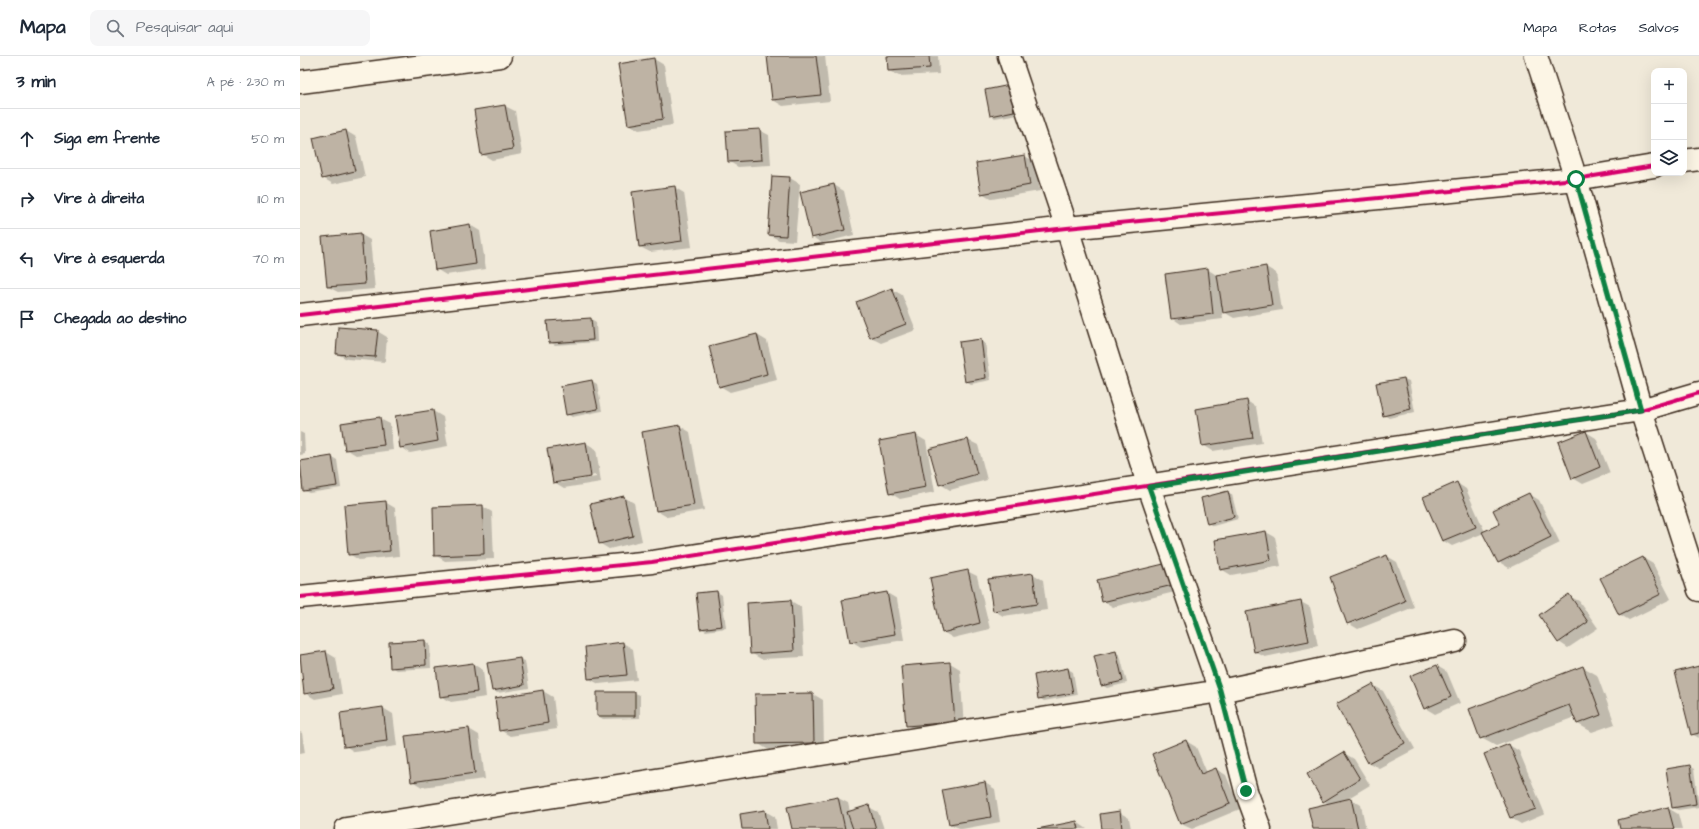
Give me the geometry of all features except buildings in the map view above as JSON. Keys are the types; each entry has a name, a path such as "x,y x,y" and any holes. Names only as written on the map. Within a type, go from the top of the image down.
{"street":[{"path":"300,82 500,56"},
{"path":"1009,56 1067,228 1149,487 1220,690 1246,791 1260,829"},
{"path":"1536,56 1576,179 1641,410 1699,590"},
{"path":"1687,161 1699,159"},
{"path":"300,315 1067,228 1576,179 1651,166"},
{"path":"300,597 652,562 1149,487 1641,410 1699,393"},
{"path":"346,829 1220,690 1455,641"}],"cycle path":[{"path":"300,315 1067,228 1576,179 1651,166"},
{"path":"300,597 652,562 1641,410 1699,393"}],"route":[{"path":"1246,791 1220,690 1149,487 1641,410 1576,179"}]}
